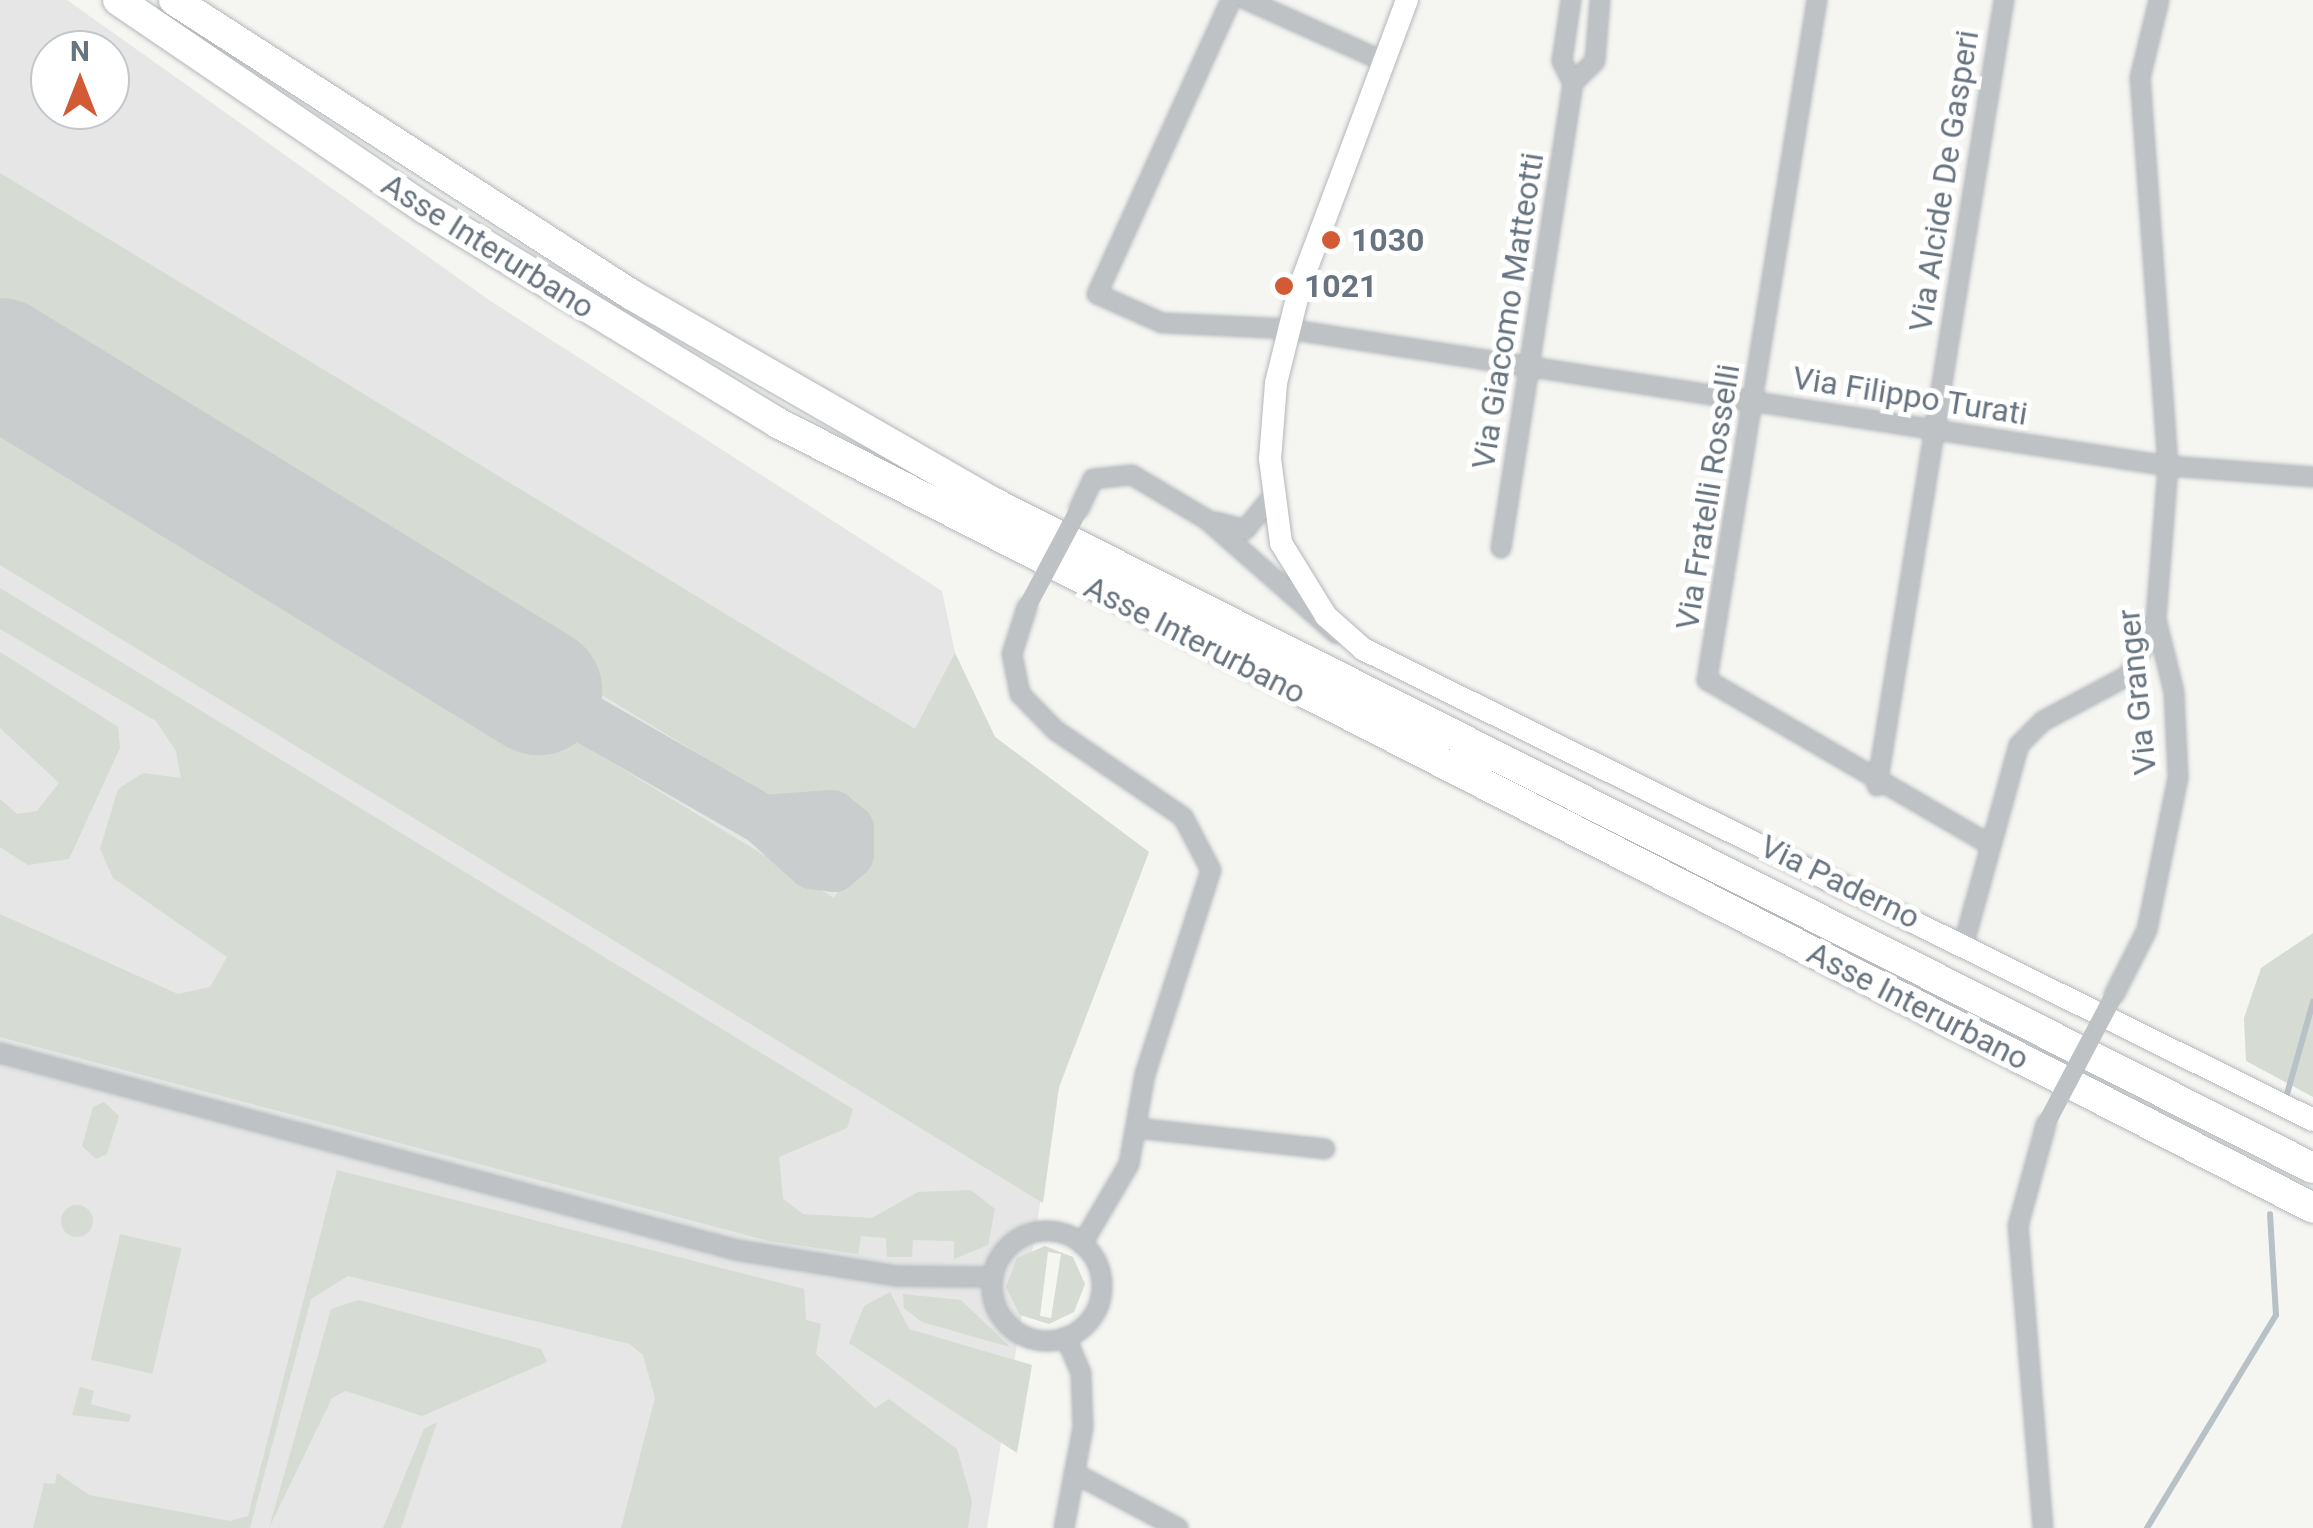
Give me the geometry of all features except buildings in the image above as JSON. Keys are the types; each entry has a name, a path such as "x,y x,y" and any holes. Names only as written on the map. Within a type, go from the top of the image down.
{"highway":[{"name":"Asse Interurbano","path":"118,0 426,209 776,422 2313,1208"},
{"name":"Asse Interurbano","path":"174,0 615,284 994,504 2313,1168"}],"street":[{"name":"Via Filippo Turati","path":"1231,0 1097,294 1162,323 1288,329 2168,466 2313,477"},
{"path":"1247,0 1385,62"},
{"name":"Via Paderno","path":"1363,649 1326,616 1280,543 1272,498 1272,420 1288,329 1407,0"},
{"name":"Via Giacomo Matteotti","path":"1571,0 1562,62 1574,82"},
{"name":"Via Giacomo Matteotti","path":"1502,548 1574,82 1595,62 1600,0"},
{"name":"Via Fratelli Rosselli","path":"1818,0 1708,680 1877,786 1990,845"},
{"name":"Via Alcide De Gasperi","path":"1877,786 2004,0"},
{"name":"Via Granger","path":"2043,1528 2018,1226 2046,1124 2147,930 2178,778 2174,692 2156,618 2168,466 2140,78 2159,0"},
{"name":"Via Paderno","path":"1082,1244 1122,1178 1211,870 1183,817 1055,730 1020,694 1012,654 1027,607 1093,479 1132,475 1206,519 1269,571 1316,621 1363,649 1964,943 2313,1120"},
{"path":"1245,530 1272,498"},
{"name":"Via Paderno","path":"1206,519 1280,543"},
{"path":"1269,571 1297,570"},
{"path":"1964,943 1990,845 2030,731 2129,675 2156,618"},
{"path":"0,1053 736,1250 896,1276 993,1277"},
{"path":"1136,1128 1325,1149"},
{"path":"1055,1232 1082,1244 1096,1262 1101,1295 1086,1325 1066,1338 1016,1333 997,1311 993,1277 1005,1250 1027,1235 1055,1232"},
{"path":"1064,1528 1083,1403 1066,1338"},
{"path":"1074,1473 1178,1528"}],"shaded area":[{"path":"0,0 67,0 109,30 30,30 30,130 130,130 130,45 489,300 942,591 955,653 995,737 1149,852 1059,1087 987,1528 0,1528"},
{"path":"0,173 915,729 955,653 995,737 1149,852 1059,1087 1043,1203 0,565 0,389 834,898 867,843 867,820 845,796 782,805 0,327"},
{"path":"0,588 853,1109 847,1128 779,1157 783,1199 803,1214 872,1218 918,1192 971,1190 995,1209 988,1245 954,1259 954,1241 913,1240 912,1257 887,1257 886,1238 861,1236 858,1254 769,1241 0,1037 0,914 178,994 210,987 227,957 113,878 100,849 118,789 143,773 181,778 176,751 156,721 0,629"},
{"path":"0,652 118,727 120,748 69,859 28,865 0,847 0,799 17,814 37,811 59,783 0,728"},
{"path":"2313,933 2313,1097 2246,1061 2244,1018 2261,968"},
{"path":"104,1102 119,1116 107,1154 96,1159 82,1146 93,1107"},
{"path":"337,1170 804,1289 806,1320 821,1324 816,1354 875,1408 889,1399 957,1449 972,1501 968,1528 621,1528 655,1398 643,1355 630,1344 348,1276 311,1299 250,1528 33,1528 44,1483 55,1484 57,1473 89,1495 230,1521 248,1516"},
{"path":"77,1205 88,1210 93,1221 88,1232 77,1237 66,1232 61,1221 66,1210"},
{"path":"120,1234 181,1248 152,1374 91,1360"},
{"path":"1045,1246 1073,1257 1085,1284 1074,1312 1049,1324 1020,1315 1006,1287 1017,1258","holes":["1048,1252 1061,1254 1051,1318 1040,1316"]},
{"path":"890,1292 909,1329 1032,1365 1017,1453 849,1343 864,1306"},
{"path":"903,1294 961,1300 1010,1347 922,1322 904,1308"},
{"path":"359,1300 541,1349 547,1362 422,1416 346,1391 332,1398 269,1528 331,1309"},
{"path":"80,1387 94,1391 91,1404 131,1415 129,1422 72,1415"},
{"path":"437,1422 401,1528 383,1528 424,1429"}],"waterway":[{"path":"2287,1094 2313,1002"},
{"path":"2147,1528 2276,1315 2270,1214"}],"taxiway":[{"path":"538,691 763,820 812,864 834,867 849,854 849,829 832,815 763,820"}],"runway":[{"path":"0,362 538,691"}],"place":[{"name":"1030","path":"1331,240"},
{"name":"1021","path":"1284,286"}]}
